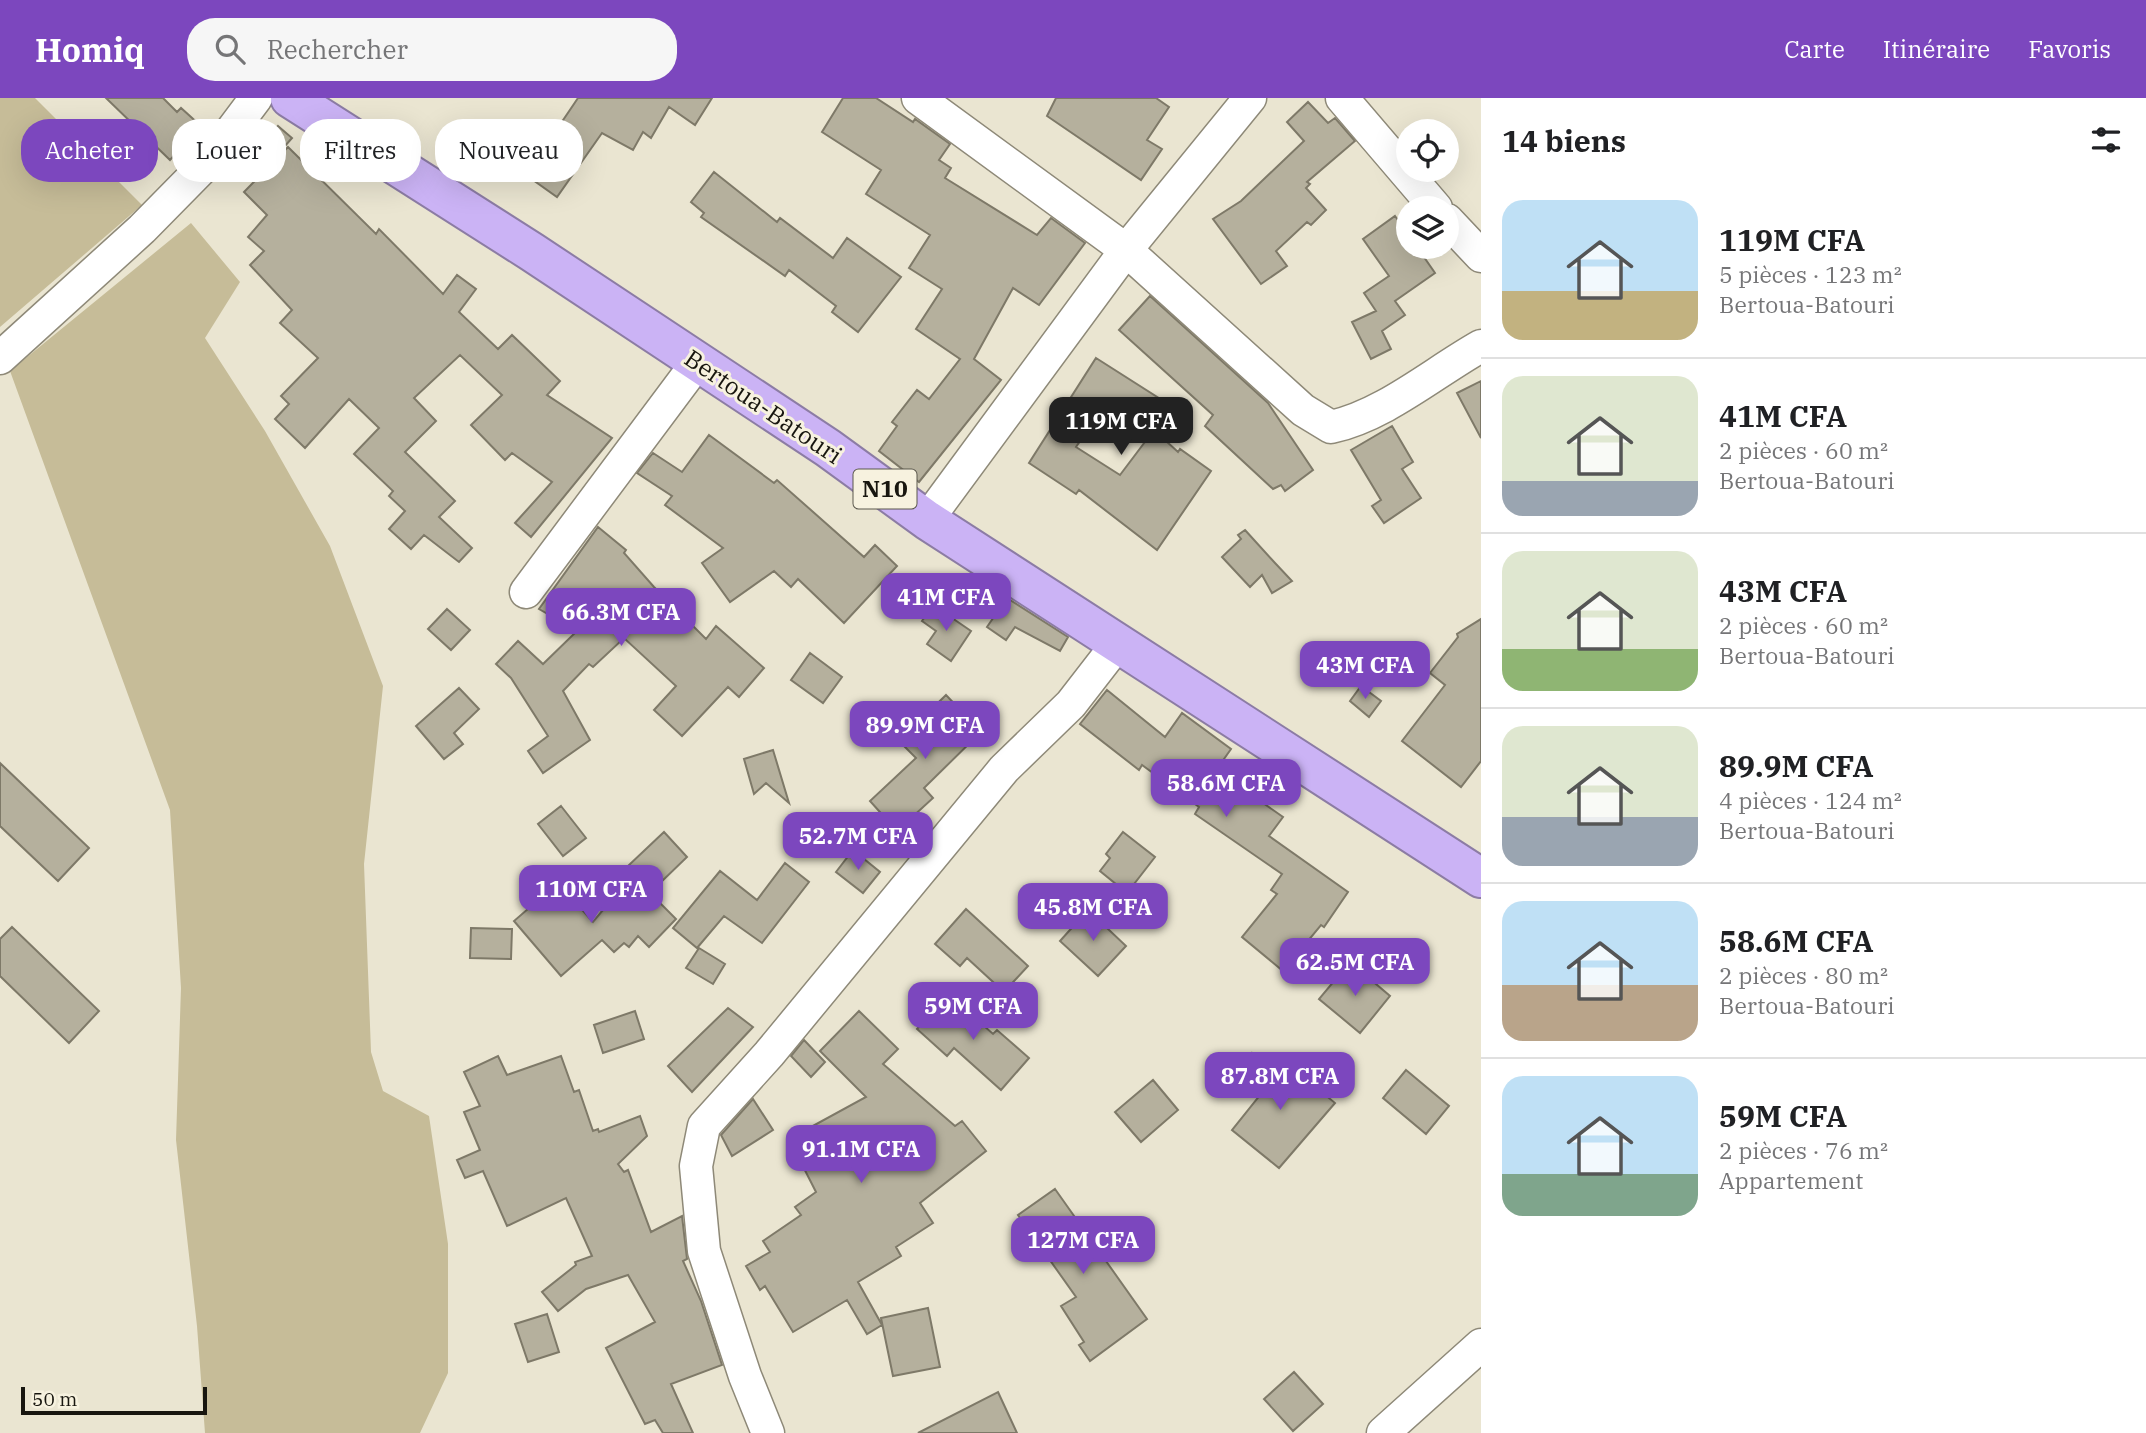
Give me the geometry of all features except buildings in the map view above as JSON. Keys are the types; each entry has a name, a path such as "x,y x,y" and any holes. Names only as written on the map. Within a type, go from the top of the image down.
{"highway":[{"name":"Bertoua-Batouri","path":"290,98 533,252 696,363 828,448 927,520 1481,878"}],"street":[{"path":"0,358 142,229 208,162 256,98"},
{"path":"918,98 1126,250 1304,411 1331,427 1352,422 1378,409 1481,346"},
{"path":"927,520 1126,250 1251,98"},
{"path":"1342,98 1426,196"},
{"path":"1459,233 1481,256"},
{"path":"526,592 696,363"},
{"path":"768,1433 745,1376 704,1251 696,1166 704,1126 769,1054 1004,769 1071,705 1119,642"},
{"path":"1383,1433 1481,1345"}],"shaded area":[{"path":"0,98 35,98 56,119 21,119 21,182 119,182 142,205 0,327"},
{"path":"191,223 240,282 205,338 265,431 330,546 383,686 364,864 371,1052 383,1091 429,1116 448,1244 448,1373 420,1433 205,1433 197,1326 176,1140 181,988 170,810 10,371"}]}
